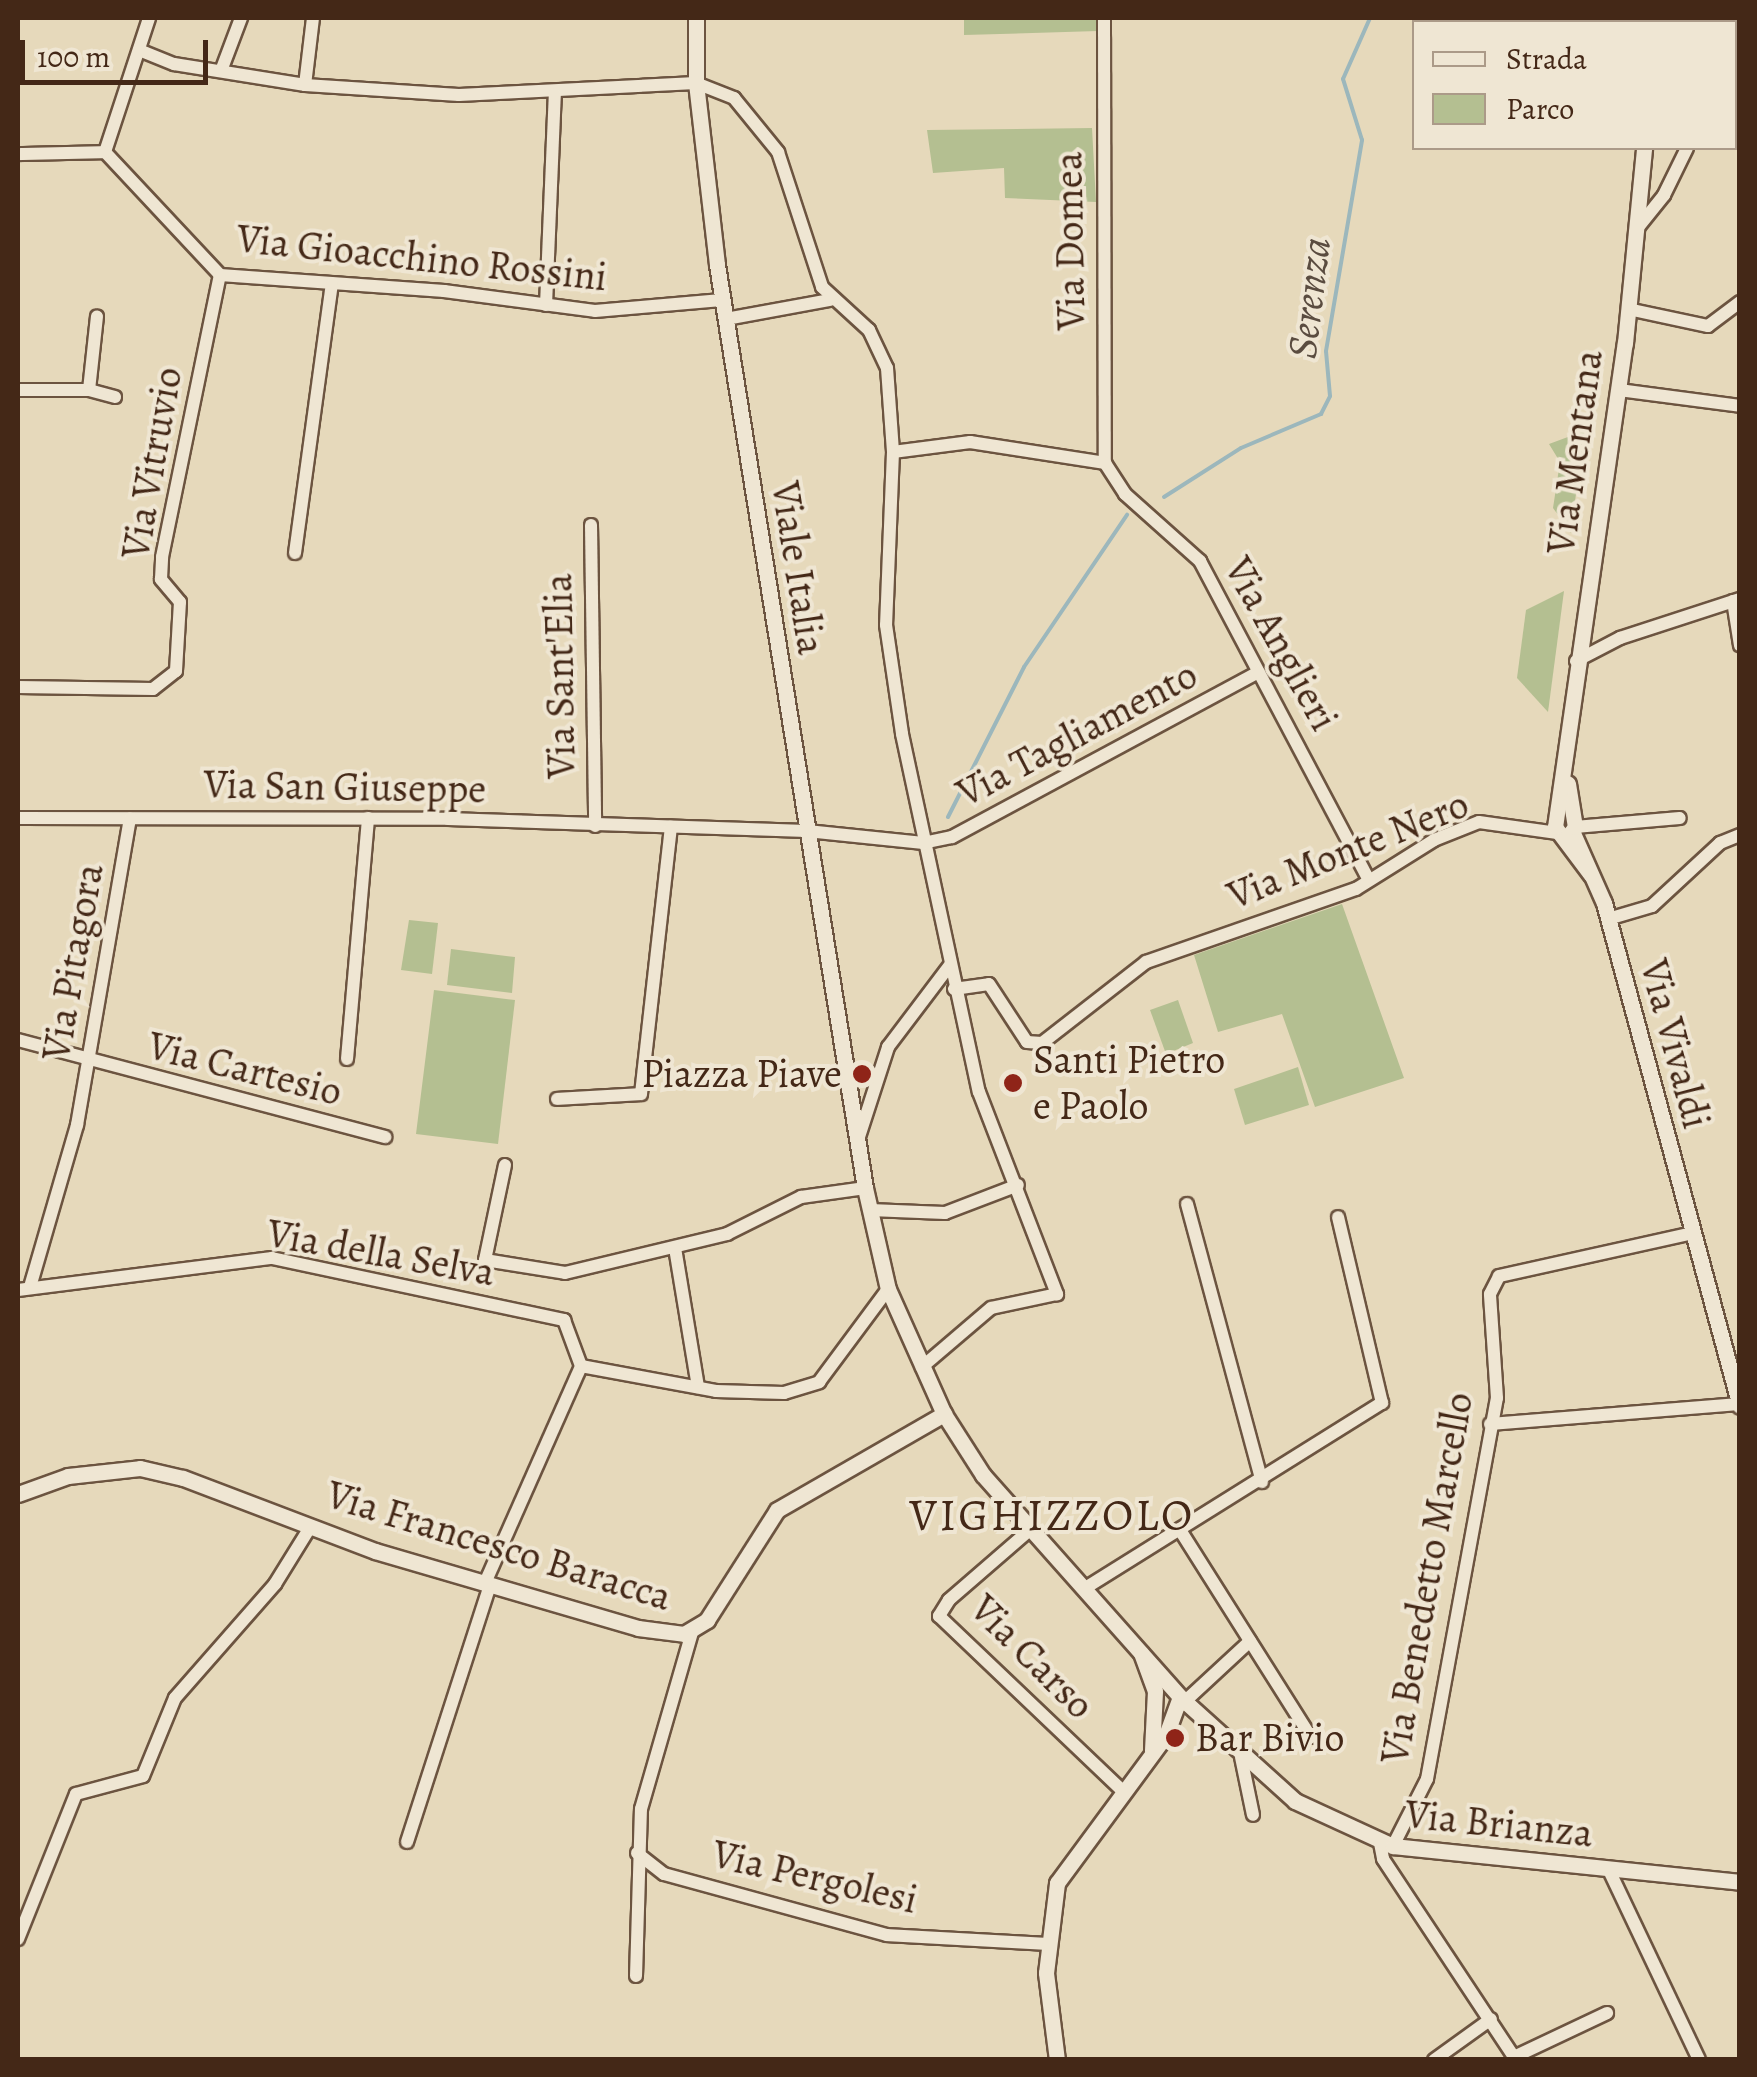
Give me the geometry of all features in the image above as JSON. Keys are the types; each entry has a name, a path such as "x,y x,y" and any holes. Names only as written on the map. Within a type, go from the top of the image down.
{"street":[{"path":"18,154 104,152 149,18"},
{"path":"221,71 241,18"},
{"path":"305,85 313,18"},
{"name":"Viale Italia","path":"696,18 696,83 722,300 858,1142"},
{"name":"Via Domea","path":"1104,18 1105,463"},
{"path":"138,50 221,71 305,85 555,94 696,83 734,98 778,152 830,300 882,347 893,452 886,626 924,843 979,1092 1057,1294 991,1308 922,1367"},
{"path":"546,304 555,94"},
{"name":"Via Mentana","path":"1564,828 1565,766 1576,661 1618,390 1644,150"},
{"path":"1636,230 1664,195 1686,150"},
{"name":"Via Gioacchino Rossini","path":"104,152 220,276 546,304 664,310 722,300"},
{"name":"Via Vitruvio","path":"18,687 153,689 176,671 180,602 161,579 162,558 220,276"},
{"path":"295,553 332,284"},
{"path":"726,320 830,300"},
{"path":"1628,309 1708,326 1740,302"},
{"path":"89,390 97,316"},
{"path":"18,390 89,390 115,398"},
{"path":"1618,390 1740,406"},
{"path":"893,452 970,442 1105,463"},
{"name":"Via Anglieri","path":"1105,463 1125,494 1200,561 1369,880"},
{"name":"Via Sant'Elia","path":"591,525 595,826"},
{"path":"1576,661 1620,638 1736,600 1740,645"},
{"name":"Via Tagliamento","path":"924,843 952,837 1258,672"},
{"name":"Via San Giuseppe","path":"18,818 368,818 807,831 924,843"},
{"path":"347,1059 368,818"},
{"name":"Via Monte Nero","path":"954,989 989,984 1027,1042 1042,1043 1146,962 1369,880 1479,822 1532,830 1680,818"},
{"name":"Via Pitagora","path":"24,1288 90,1064 130,819"},
{"path":"557,1099 642,1094 671,827"},
{"name":"Via Vivaldi","path":"1564,828 1591,875 1608,920 1739,1405"},
{"path":"1608,920 1652,906 1720,843 1740,835"},
{"path":"505,1165 485,1260 564,1273 726,1234 801,1198 865,1188 858,1142 888,1047 950,965"},
{"name":"Via Cartesio","path":"18,1040 90,1064 385,1137"},
{"path":"870,1210 945,1212 1018,1185"},
{"name":"Via Brianza","path":"865,1188 888,1289 944,1414 983,1475 1134,1640 1183,1702 1294,1801 1386,1845 1740,1882"},
{"path":"1188,1204 1262,1482"},
{"path":"1086,1587 1262,1482 1382,1403 1338,1218"},
{"name":"Via Benedetto Marcello","path":"1386,1845 1427,1779 1497,1398 1490,1294 1498,1276 1693,1233"},
{"path":"675,1248 698,1387"},
{"name":"Via della Selva","path":"24,1288 272,1258 564,1320 581,1366"},
{"path":"407,1842 488,1584 581,1366 698,1387 784,1393 819,1382 888,1289"},
{"path":"1490,1424 1739,1405"},
{"name":"Via Francesco Baracca","path":"18,1494 68,1476 140,1468 488,1584 638,1628 692,1632 707,1620 777,1510 944,1414"},
{"path":"18,1940 76,1794 142,1776 175,1698 275,1584 311,1526"},
{"name":"Via Carso","path":"1032,1528 948,1600 939,1616 1124,1792"},
{"path":"1180,1530 1311,1737"},
{"path":"636,1976 641,1809 692,1632"},
{"path":"1134,1640 1156,1704 1152,1755"},
{"path":"1058,2060 1046,1944 1057,1883 1152,1755 1183,1702 1250,1641"},
{"path":"1156,1704 1165,1689 1183,1702"},
{"path":"1156,1704 1183,1702"},
{"path":"1241,1757 1253,1816"},
{"path":"1386,1845 1384,1859 1515,2058 1607,2013"},
{"name":"Via Pergolesi","path":"637,1853 664,1874 887,1935 1046,1944"},
{"path":"1608,1868 1699,2060"},
{"path":"1434,2060 1491,2019"}],"green space":[{"path":"964,18 1098,18 1098,31 964,35"},
{"path":"1092,128 1096,202 1005,198 1004,168 933,173 927,130"},
{"path":"1584,431 1571,533 1553,508 1560,462 1549,444"},
{"path":"1564,591 1548,712 1517,678 1526,610"},
{"path":"1342,904 1404,1078 1315,1107 1282,1014 1218,1032 1194,955"},
{"path":"409,920 438,923 432,974 401,970"},
{"path":"451,949 515,957 512,993 447,985"},
{"path":"434,990 515,1000 498,1144 416,1134"},
{"path":"1178,1000 1193,1043 1166,1054 1150,1010"},
{"path":"1298,1067 1309,1105 1245,1125 1234,1089"}],"waterway":[{"name":"Serenza","path":"1164,497 1241,448 1321,414 1330,396 1326,351 1362,140 1343,79 1370,18"},
{"name":"Serenza","path":"948,817 1024,667 1127,515"}],"place":[{"name":"Piazza Piave","path":"862,1074"},
{"name":"Santi Pietro e Paolo","path":"1013,1083"},
{"name":"Bar Bivio","path":"1175,1738"}],"district":[{"name":"VIGHIZZOLO","path":"1052,1516"}]}
